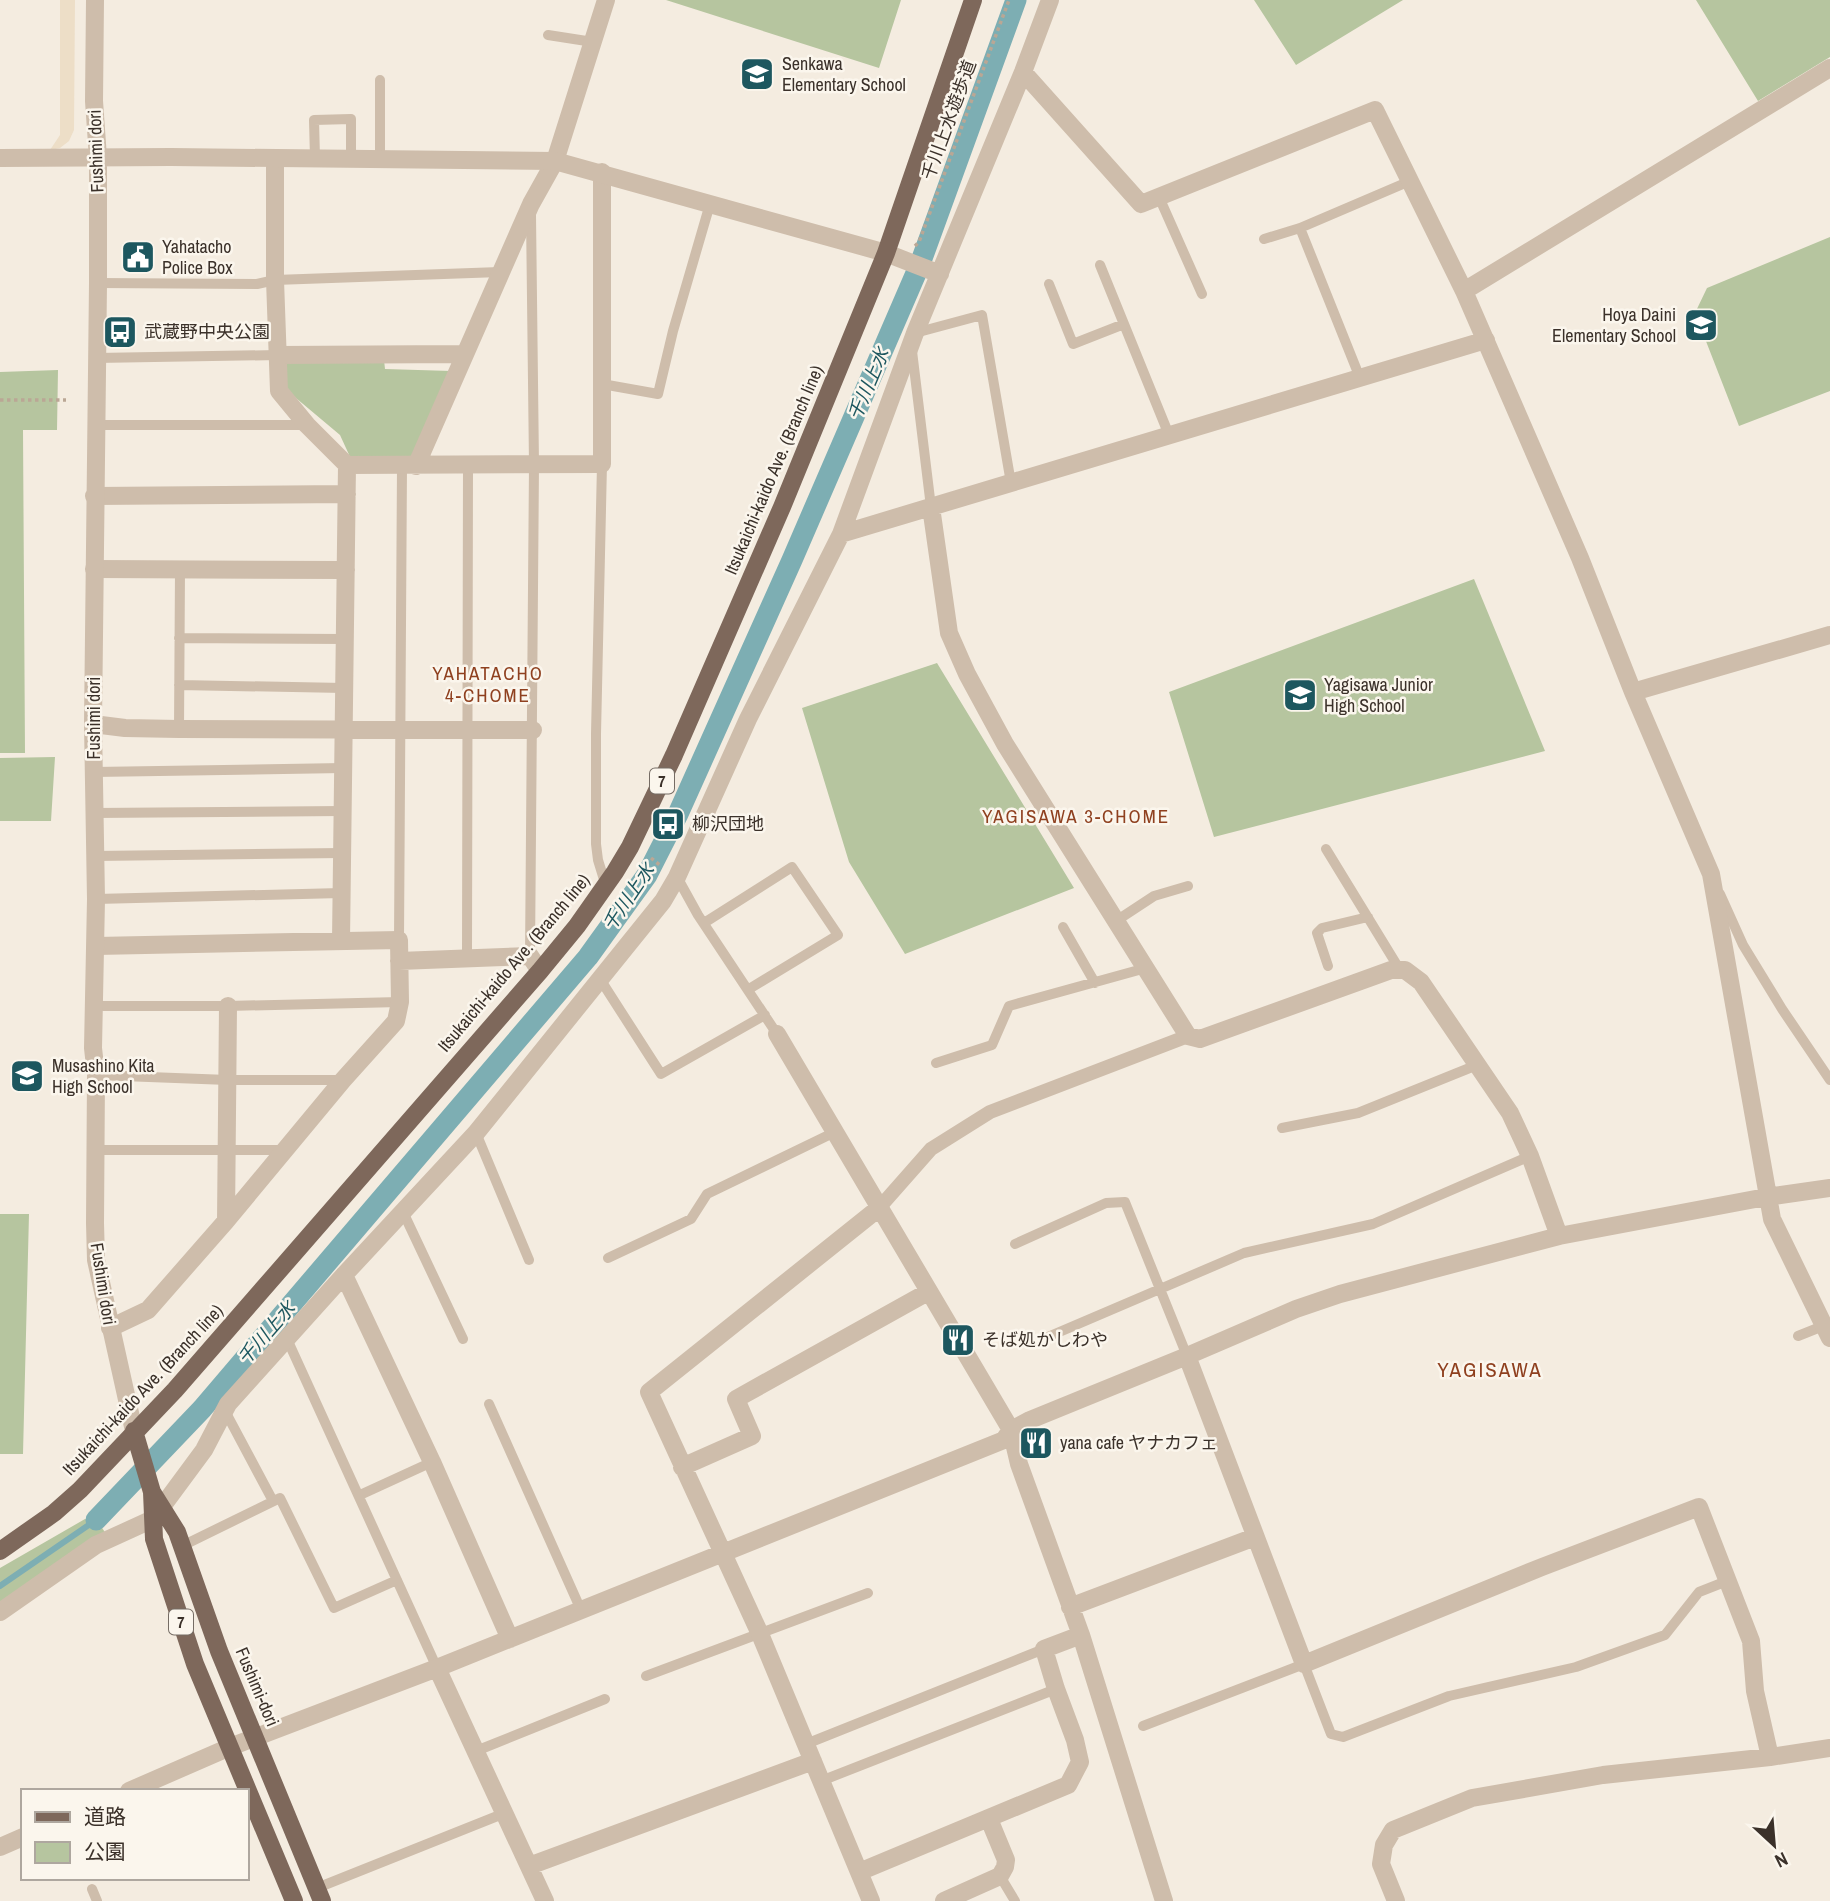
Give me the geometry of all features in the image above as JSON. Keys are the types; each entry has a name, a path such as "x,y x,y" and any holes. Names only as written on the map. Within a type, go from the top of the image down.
{"main road":[{"name":"Itsukaichi-kaido Ave. (Branch line)","path":"0,1551 54,1513 80,1490 175,1390 535,963 606,886 630,847 674,755 782,507 886,253 973,0"},
{"name":"Fushimi-dori","path":"134,1432 156,1506 177,1532 219,1651 319,1895"},
{"name":"Fushimi-dori","path":"156,1506 153,1539 195,1664 247,1789"},
{"name":"Fushimi-dori","path":"248,1790 294,1901"}],"street":[{"name":"Fushimi dori","path":"95,0 94,101 98,158 93,724 96,1260 134,1432"},
{"path":"409,466 464,354 531,204 555,161 606,0"},
{"path":"0,1612 156,1506 204,1450 225,1411 344,1275 476,1133 663,901 677,877 748,719 841,534 913,339 1050,0"},
{"path":"1464,291 1830,68"},
{"path":"1023,72 1142,204 1375,110 1486,340 1711,874 1766,1197 1772,1219 1826,1332"},
{"path":"0,158 555,161 886,253 940,274"},
{"path":"275,158 279,391 307,425 347,465 601,464 602,172"},
{"path":"841,534 1486,340"},
{"path":"278,355 464,354"},
{"path":"341,941 347,465"},
{"path":"94,496 347,494"},
{"path":"930,507 949,633 967,674 1005,744 1188,1036"},
{"path":"94,569 346,569"},
{"path":"1633,692 1830,635"},
{"path":"93,724 179,729 533,730"},
{"path":"96,946 399,940 400,1002 396,1021 148,1310 110,1328"},
{"path":"399,961 467,958 535,963"},
{"path":"871,1901 760,1633 649,1392 879,1208 931,1149 990,1112 1188,1036 1200,1039 1391,970 1405,970 1421,982 1510,1113 1530,1156 1559,1236"},
{"path":"226,1221 228,1006"},
{"path":"777,1034 1011,1430 1019,1464 1081,1635 1164,1901"},
{"path":"134,1789 230,1747 437,1668 1004,1440 1011,1430 1030,1420 1296,1309 1340,1294 1559,1236 1766,1197 1830,1188"},
{"path":"344,1275 432,1462 510,1639"},
{"path":"682,1467 752,1436 736,1399 928,1292"},
{"path":"1187,1356 1304,1664 1542,1567 1699,1507 1751,1641 1755,1691 1770,1757"},
{"path":"1070,1607 1255,1536"},
{"path":"859,1872 1068,1785 1080,1762 1044,1649 1081,1635"},
{"path":"437,1668 545,1901"},
{"path":"1396,1901 1381,1864 1384,1845 1393,1830 1472,1798 1602,1775 1830,1748"},
{"path":"529,1866 813,1761"},
{"path":"944,1901 1000,1876 1005,1867 1006,1860 989,1819"},
{"path":"0,1847 21,1839"}],"lane":[{"path":"548,36 593,42"},
{"path":"380,80 380,159"},
{"path":"315,158 314,120 351,119 351,159"},
{"path":"1264,239 1300,228 1410,181"},
{"path":"1159,197 1202,294"},
{"path":"531,204 535,963"},
{"path":"601,384 658,394 673,331 710,204"},
{"path":"1300,228 1360,378"},
{"path":"1100,265 1170,435"},
{"path":"98,283 257,284 275,280 500,272"},
{"path":"1049,284 1073,344 1124,324"},
{"path":"930,507 913,339 982,315 1011,483"},
{"path":"96,358 278,355"},
{"path":"95,425 307,425"},
{"path":"601,464 596,844 606,886"},
{"path":"399,940 400,730 409,466"},
{"path":"467,958 468,466"},
{"path":"179,729 180,570"},
{"path":"179,638 345,639"},
{"path":"179,685 344,688"},
{"path":"93,772 343,768"},
{"path":"94,813 342,811"},
{"path":"1326,849 1401,970"},
{"path":"95,856 342,853"},
{"path":"704,923 792,867 838,935 749,989"},
{"path":"1711,874 1743,945 1830,1080"},
{"path":"677,877 777,1034"},
{"path":"1116,921 1154,896 1188,886"},
{"path":"96,899 341,893"},
{"path":"1328,966 1317,933 1322,928 1368,917"},
{"path":"1063,927 1095,983"},
{"path":"936,1063 992,1045 1009,1006 1146,968"},
{"path":"600,979 661,1074 765,1015"},
{"path":"94,1006 400,1002"},
{"path":"1282,1128 1358,1113 1478,1065"},
{"path":"96,1075 228,1080 343,1080"},
{"path":"608,1258 691,1219 708,1194 835,1132"},
{"path":"476,1133 529,1261"},
{"path":"94,1150 284,1150"},
{"path":"1043,1339 1244,1252 1373,1224 1530,1156"},
{"path":"1015,1244 1106,1203 1125,1202 1187,1356"},
{"path":"402,1212 463,1339"},
{"path":"1798,1336 1826,1332"},
{"path":"288,1339 437,1668"},
{"path":"489,1404 581,1610"},
{"path":"225,1411 273,1501"},
{"path":"360,1495 432,1462"},
{"path":"182,1546 280,1498 334,1608 397,1580"},
{"path":"1143,1726 1304,1664 1331,1734 1342,1737 1449,1696 1576,1667 1665,1635 1699,1592 1727,1581"},
{"path":"646,1676 868,1592"},
{"path":"806,1744 1044,1649"},
{"path":"821,1781 1056,1689"},
{"path":"476,1751 605,1699"},
{"path":"319,1895 505,1813"},
{"path":"1000,1876 1015,1901"},
{"path":"92,1889 97,1901"}],"path":[{"name":"千川上水遊歩道","path":"912,248 919,242 1009,0"},
{"path":"0,400 66,400"}],"green space":[{"path":"666,0 901,0 879,68"},
{"path":"1254,0 1403,0 1296,65"},
{"path":"1696,0 1830,0 1830,57 1758,101"},
{"path":"1830,237 1830,391 1739,426 1695,313 1707,288"},
{"path":"282,360 384,360 385,369 451,371 414,460 351,459 340,435 284,388"},
{"path":"58,370 57,430 23,430 25,753 0,753 0,372"},
{"path":"1474,579 1545,751 1214,837 1169,692"},
{"path":"937,663 1074,888 905,954 849,862 802,708"},
{"path":"55,757 51,821 0,821 0,758"},
{"path":"0,1214 29,1214 23,1454 0,1454"},
{"path":"85,1519 99,1523 106,1534 0,1605 0,1568"}],"shaded area":[{"path":"60,0 75,0 74,130 69,141 60,148 50,150 60,135"}],"waterway":[{"name":"千川上水","path":"96,1520 202,1409 588,957 647,875 678,814 792,560 920,264 1016,0"},
{"name":"千川上水","path":"0,1586 96,1520"}],"place":[{"name":"Senkawa Elementary School","path":"757,74"},
{"name":"Yahatacho Police Box","path":"138,257"},
{"name":"Hoya Daini Elementary School","path":"1701,325"},
{"name":"武蔵野中央公園","path":"120,332"},
{"name":"Yagisawa Junior High School","path":"1300,695"},
{"name":"柳沢団地","path":"668,824"},
{"name":"Musashino Kita High School","path":"27,1076"},
{"name":"そば処かしわや","path":"958,1340"},
{"name":"yana cafe ヤナカフェ","path":"1036,1443"}],"district":[{"name":"YAHATACHO 4-CHOME","path":"488,684"},
{"name":"YAGISAWA 3-CHOME","path":"1076,816"},
{"name":"YAGISAWA","path":"1490,1370"}]}
